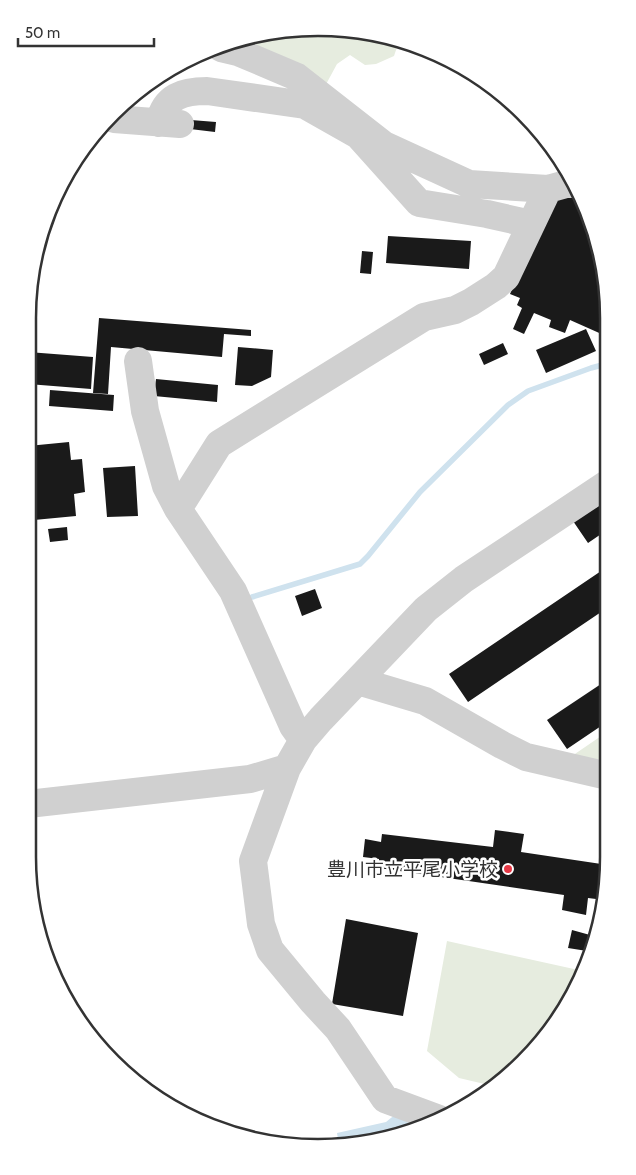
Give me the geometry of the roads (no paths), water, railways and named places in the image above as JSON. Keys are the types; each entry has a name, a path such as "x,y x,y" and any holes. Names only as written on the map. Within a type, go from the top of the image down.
{"street":[{"path":"230,50 297,77 384,145 468,184 548,190 566,184"},
{"path":"119,119 170,123 162,111 172,100 180,95 196,91 305,105 358,135 419,202 531,224"},
{"path":"172,498 219,444 424,317 455,310 496,286 506,277 548,190"},
{"path":"138,361 145,411 172,498 233,591 293,726 303,740"},
{"path":"430,1116 385,1099 338,1029 270,950 261,924 253,861 287,768 303,740 426,609 464,578 600,489"},
{"path":"358,681 425,701 526,757 600,774"},
{"path":"36,803 250,779 287,768"}],"water":[{"path":"397,1113 415,1122 373,1133 338,1138 337,1133 386,1122"}],"waterway":[{"path":"252,597 360,564 420,492 508,405 528,391 600,366"}],"place":[{"name":"豊川市立平尾小学校","path":"508,869"}]}
